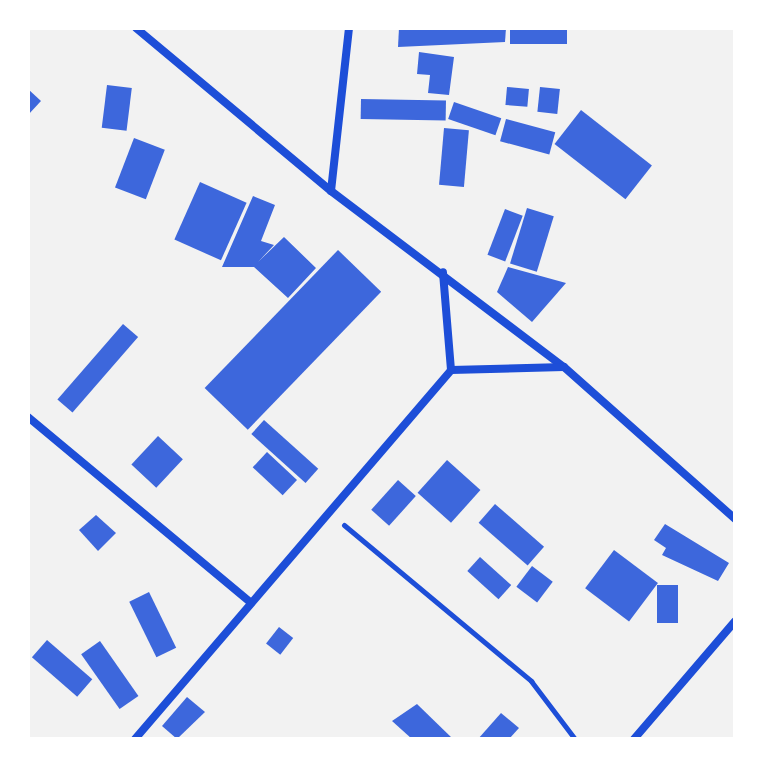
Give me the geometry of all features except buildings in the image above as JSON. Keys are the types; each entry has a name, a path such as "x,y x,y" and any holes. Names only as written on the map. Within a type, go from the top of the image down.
{"street":[{"path":"136,28 331,191 443,272 564,367 735,519"},
{"path":"331,191 349,28"},
{"path":"135,739 451,370 443,272"},
{"path":"451,370 564,367"},
{"path":"28,417 250,602"},
{"path":"634,739 735,621"}],"path":[{"path":"328,511 531,681 575,739"}]}
